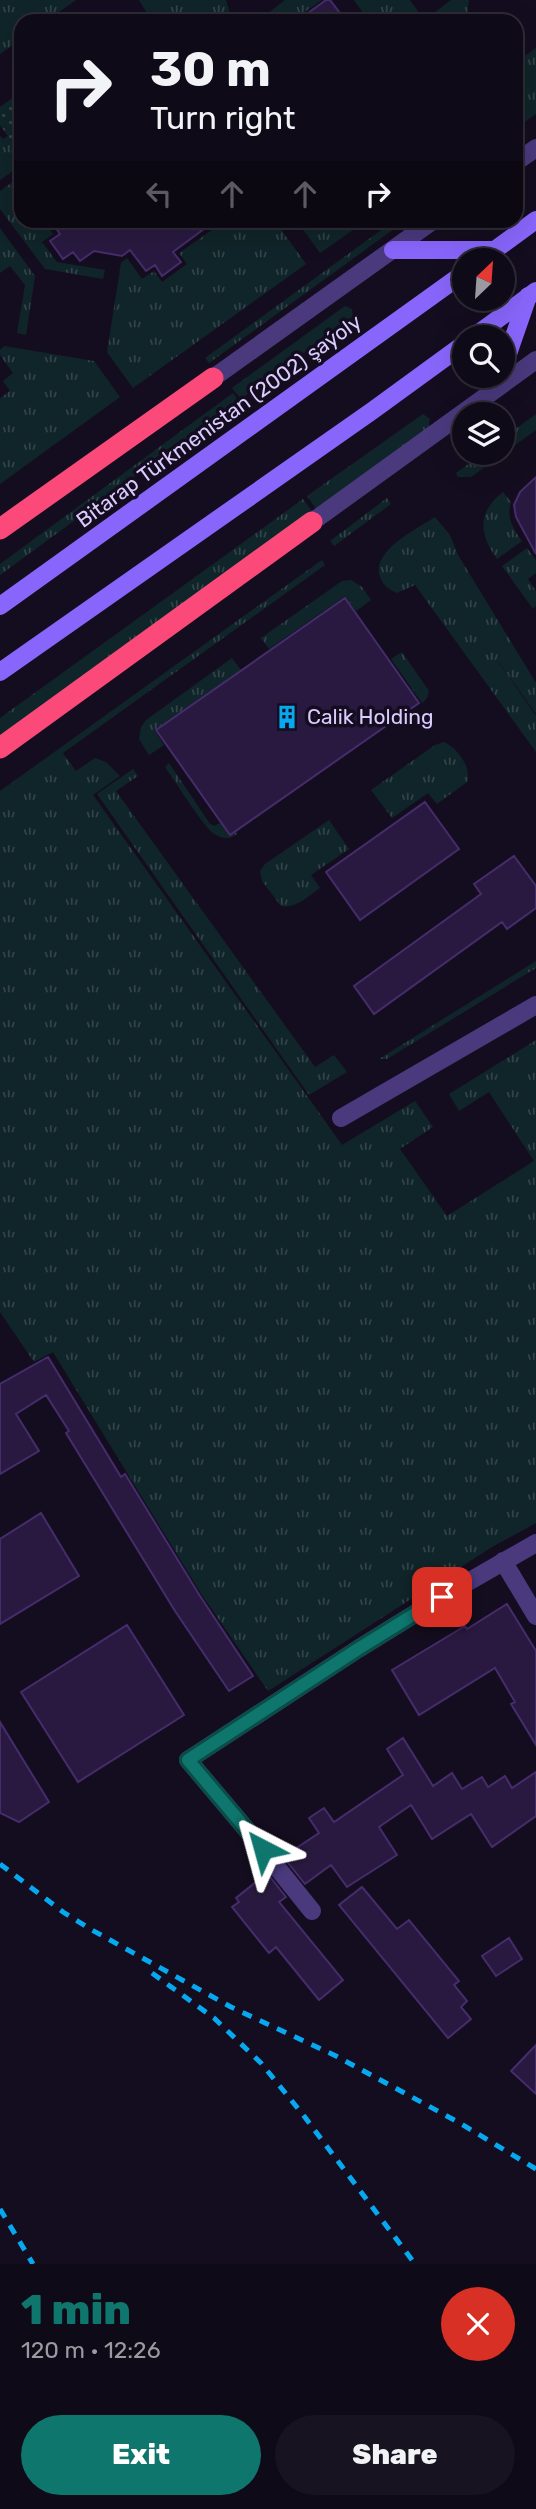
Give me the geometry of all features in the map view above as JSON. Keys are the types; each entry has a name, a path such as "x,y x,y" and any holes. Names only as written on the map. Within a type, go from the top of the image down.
{"highway":[{"path":"0,529 213,378"},
{"path":"0,748 312,522"}],"main road":[{"path":"498,248 536,220"},
{"path":"393,250 452,254"},
{"name":"Bitarap Türkmenistan (2002) şaýoly","path":"0,606 452,281"},
{"path":"490,325 532,294"},
{"path":"515,338 532,294"},
{"path":"0,672 452,353"}],"street":[{"path":"213,378 423,228"},
{"path":"515,373 536,360"},
{"path":"312,522 491,388"},
{"path":"341,1118 536,1005"},
{"path":"312,1911 188,1760 358,1649 536,1543"},
{"path":"503,1561 536,1616"}],"green space":[{"path":"0,0 76,0 56,14 14,14 14,44 0,54"},
{"path":"139,0 226,0 229,11 228,14 148,14"},
{"path":"285,0 322,0 302,14 267,14"},
{"path":"354,0 410,0 420,14 391,14 364,14"},
{"path":"451,0 469,0 467,14 433,14"},
{"path":"536,48 536,114 523,123 523,57"},
{"path":"14,97 12,142 0,125 0,107"},
{"path":"0,136 3,139 8,136 12,142 14,140 14,170 0,180"},
{"path":"14,181 14,228 0,209 0,191"},
{"path":"0,228 35,276 26,335 17,333 25,285 10,266 0,273"},
{"path":"14,228 48,228 53,234 42,242 57,262 105,270 103,279 45,269"},
{"path":"211,228 280,228 306,264 133,388 107,352 121,263 127,258 142,279 154,271 162,282 187,264 179,253 212,230"},
{"path":"302,228 356,228 320,253"},
{"path":"384,228 395,228 209,363 205,358"},
{"path":"345,306 352,309 353,317 241,399 232,388"},
{"path":"4,346 94,361 120,397 0,484 0,398 10,391 3,381 13,373 0,355"},
{"path":"233,393 238,401 0,575 0,564"},
{"path":"423,414 430,419 428,428 316,509 307,496"},
{"path":"536,414 536,430 515,445 515,429"},
{"path":"467,465 488,465 471,477 458,477 456,473"},
{"path":"503,492 511,502 511,523 522,541 497,559 487,541 484,524 489,507"},
{"path":"387,498 391,504 334,546 330,541"},
{"path":"303,499 312,511 0,737 0,718"},
{"path":"435,517 450,535 458,555 536,683 536,714 489,648 536,716 536,752 415,585 397,593 388,588 381,579 381,560 388,551 396,542"},
{"path":"527,548 536,560 536,573 528,579 536,591 536,606 533,609 502,566"},
{"path":"322,560 325,565 63,753 76,771 95,758 106,762 120,776 93,795 342,1145 415,1101 433,1127 400,1149 447,1216 534,1161 489,1092 459,1111 449,1094 536,1040 536,1523 492,1547 268,1691 202,1595 53,1352 34,1362 0,1312 0,791"},
{"path":"351,580 362,587 371,600 356,611 345,596 269,649 261,638 342,581"},
{"path":"402,652 429,691 422,703 391,659"},
{"path":"232,658 241,670 154,730 164,745 149,755 139,739 141,727 146,720"},
{"path":"444,742 454,749 465,764 467,782 437,804 428,793 392,818 371,790 435,745"},
{"path":"169,763 210,824 214,826 220,823 229,836 236,832 237,834 225,838 211,831 165,767"},
{"path":"133,769 138,776 116,791 315,1067 334,1055 347,1072 309,1095 97,794"},
{"path":"329,820 349,849 311,875 320,888 297,904 281,906 262,881 260,871 265,864"},
{"path":"536,961 536,968 387,1059 379,1059"}],"building":[{"path":"330,0 341,14 307,14"},
{"path":"56,228 205,228 173,252 181,262 162,276 155,265 146,271 130,250 122,256 94,251 80,261 73,252 63,259 50,241 60,234"},
{"path":"536,477 536,554 516,517 514,505 520,492"},
{"name":"Calik Holding","path":"345,598 419,703 230,835 156,730"},
{"path":"425,802 459,849 360,920 326,872"},
{"path":"514,856 536,886 536,908 507,929 502,922 374,1014 354,986 481,894 474,884"},
{"path":"48,1357 121,1477 125,1474 253,1676 229,1691 175,1611 66,1433 69,1431 46,1395 16,1414 39,1451 0,1474 0,1384"},
{"path":"41,1513 79,1576 0,1624 0,1539"},
{"path":"507,1604 536,1651 536,1745 511,1704 515,1702 495,1668 419,1715 392,1670"},
{"path":"127,1625 184,1715 78,1782 21,1692"},
{"path":"0,1722 49,1802 19,1822 0,1813"},
{"path":"403,1738 433,1786 452,1773 462,1789 482,1777 488,1787 505,1776 512,1788 536,1772 536,1816 492,1847 471,1814 432,1839 411,1805 379,1827 397,1855 347,1887 331,1865 305,1884 285,1859 291,1855 289,1853 319,1833 309,1818 324,1808 334,1822 403,1775 387,1749"},
{"path":"267,1873 286,1897 279,1902 343,1980 319,2000 276,1947 269,1953 232,1907 239,1902 236,1898"},
{"path":"362,1887 397,1929 409,1920 459,1981 454,1985 467,2001 461,2007 471,2019 448,2038 339,1905"},
{"path":"509,1938 522,1959 496,1976 482,1956"},
{"path":"536,2045 536,2094 511,2071"}],"railway":[{"path":"0,1864 63,1912 92,1930 231,2007 336,2056 458,2122 536,2169"},
{"path":"152,1973 214,2018 261,2063 415,2264"},
{"path":"0,2209 33,2264"}],"place":[{"name":"Calik Holding","path":"287,717"}],"route":[{"path":"263,1849 188,1760 442,1597"}]}
